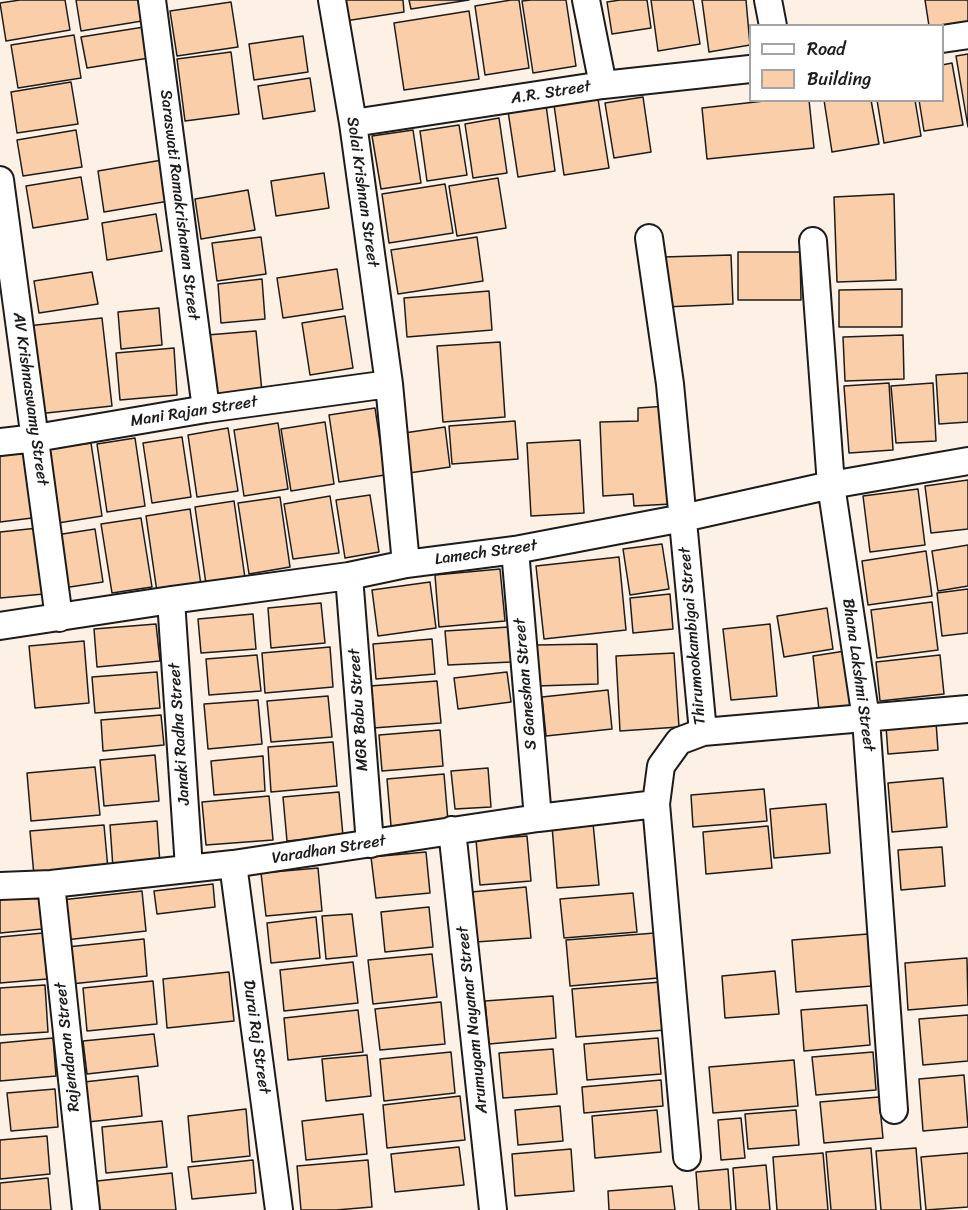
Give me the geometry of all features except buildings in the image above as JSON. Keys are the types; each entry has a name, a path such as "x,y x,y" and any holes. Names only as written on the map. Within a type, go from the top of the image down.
{"street":[{"name":"Saraswati Ramakrishanan Street","path":"152,0 206,409"},
{"name":"Solai Krishnan Street","path":"332,0 389,384 406,564"},
{"path":"586,0 603,85"},
{"path":"768,0 773,24"},
{"path":"944,39 968,35"},
{"name":"A.R. Street","path":"352,123 603,85 749,69"},
{"name":"AV Krishnaswamy Street","path":"0,180 59,618"},
{"name":"Thirumookambigai Street","path":"649,238 670,384 703,732 679,741 661,766 656,804 687,1157"},
{"name":"Bhana Lakshmi Street","path":"813,241 831,484 866,719 894,1110"},
{"name":"Mani Rajan Street","path":"0,442 206,409 389,384"},
{"name":"Lamech Street","path":"0,626 349,576 406,564 514,550 683,518 831,484 968,461"},
{"name":"S Ganeshan Street","path":"514,550 538,818"},
{"name":"MGR Babu Street","path":"349,576 370,844"},
{"name":"Janaki Radha Street","path":"171,600 189,868"},
{"path":"703,732 968,709"},
{"name":"Varadhan Street","path":"0,886 51,884 233,864 452,830 656,804"},
{"name":"Arumugam Nayanar Street","path":"452,830 493,1210"},
{"name":"Durai Raj Street","path":"233,864 279,1210"},
{"name":"Rajendaran Street","path":"51,884 86,1210"}]}
